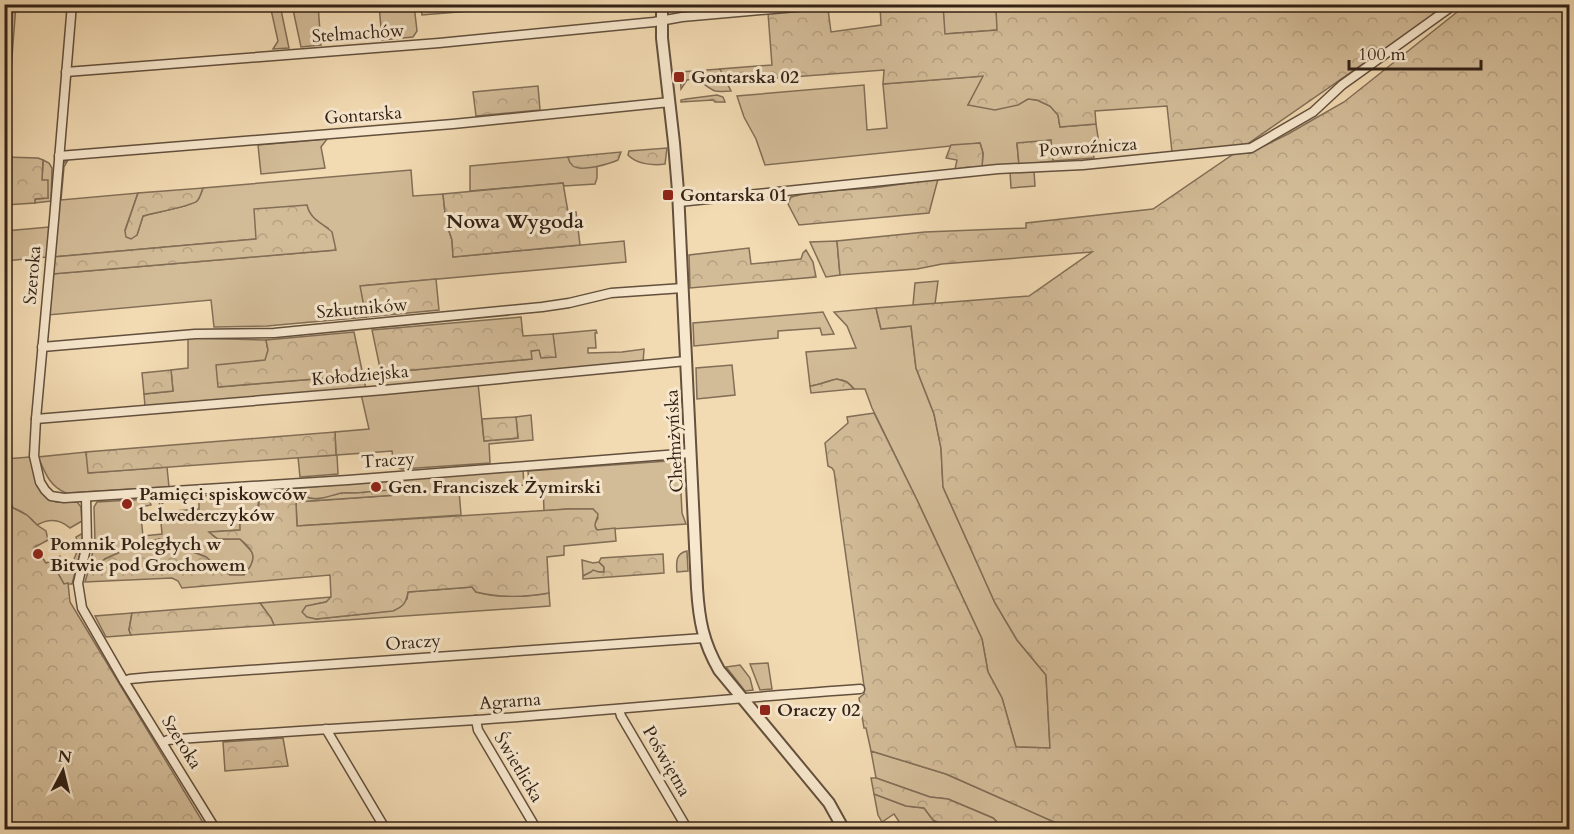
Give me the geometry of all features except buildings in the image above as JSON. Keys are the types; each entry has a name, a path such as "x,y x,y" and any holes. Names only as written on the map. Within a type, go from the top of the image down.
{"street":[{"name":"Szeroka","path":"72,4 34,456 40,482 51,496 64,498 86,496 87,544 79,578 80,599 85,616 216,830"},
{"name":"Chełmżyńska","path":"662,4 661,21 679,202 699,617 709,652 719,670 829,803 844,830"},
{"name":"Stelmachów","path":"66,72 439,43 682,17 831,4"},
{"name":"Powroźnicza","path":"679,202 998,169 1083,165 1251,148 1313,112 1342,85 1455,4"},
{"name":"Gontarska","path":"59,156 453,124 670,102"},
{"name":"Szkutników","path":"42,347 195,334 273,333 351,326 542,307 611,293 683,288"},
{"name":"Kołodziejska","path":"36,419 384,390 686,361"},
{"name":"Traczy","path":"86,496 348,480 691,453"},
{"name":"Oraczy","path":"124,681 134,678 704,638"},
{"name":"Agrarna","path":"163,742 178,739 476,720 860,689"},
{"name":"Poświętna","path":"619,709 688,830"},
{"name":"Świetlicka","path":"476,720 478,730 537,830"},
{"path":"326,729 386,830"}],"green space":[{"path":"5,5 16,5 5,146 4,11"},
{"path":"270,5 280,5 289,48 273,49 278,41"},
{"path":"292,5 318,5 321,45 301,47"},
{"path":"379,5 414,5 417,31 413,37 382,40"},
{"path":"421,5 470,5 470,11 422,15"},
{"path":"880,5 943,5 945,34 997,30 996,9 1000,5 1448,5 1246,145 1172,152 1167,106 1095,111 1096,124 1060,127 1058,115 1050,106 1037,100 1028,99 1018,105 995,110 968,105 983,76 883,84 884,70 726,82 720,69 772,65 768,13 828,9 831,32 881,25"},
{"path":"943,5 1000,5 996,9 998,30 944,34"},
{"path":"1466,5 1569,5 1569,829 1070,829 946,774 871,751 859,698 864,694 864,686 834,471 828,466 825,443 848,423 847,417 874,413 982,639 988,672 1002,698 1016,747 1050,748 1046,675 1017,640 995,603 943,487 941,448 934,414 916,368 911,326 881,329 876,308 1029,296 1092,252 840,275 837,241 925,232 1026,228 1026,223 1153,209 1235,153 1250,153 1344,102"},
{"path":"720,69 731,91 715,91 695,79 687,80 681,89 680,72"},
{"path":"984,76 968,105 1017,105 1028,99 1037,100 1050,106 1058,115 1060,127 1096,124 1100,150 1093,151 1094,158 1053,161 1051,140 1017,144 1019,165 982,167 983,153 980,143 765,165 737,96 864,85 867,130 887,128 883,84"},
{"path":"538,86 540,110 476,116 473,92"},
{"path":"717,95 723,97 725,102 713,100 681,102 686,99"},
{"path":"327,139 321,147 325,168 261,174 258,145"},
{"path":"1051,140 1053,161 1019,165 1017,143"},
{"path":"980,143 983,153 982,167 955,169 957,160 946,158 951,145"},
{"path":"667,148 665,164 645,164 628,155 629,151"},
{"path":"621,152 618,160 589,168 573,166 568,157"},
{"path":"5,157 43,160 42,180 48,180 48,198 35,199 35,203 5,205"},
{"path":"568,157 570,162 580,168 597,166 595,184 564,186 563,183 470,191 470,166"},
{"path":"43,160 52,168 51,201 35,203 35,199 48,198 42,181"},
{"path":"67,160 64,167 61,200 138,193 125,230 137,235 143,216 194,203 203,188 411,170 413,196 443,194 453,257 624,241 626,262 361,286 366,317 267,326 214,327 211,300 48,315 52,274 335,250 328,228 312,216 307,206 257,239 53,257 62,165"},
{"path":"1034,171 1035,186 1011,188 1010,172"},
{"path":"938,179 929,213 799,225 788,204 791,197 812,192 873,188"},
{"path":"563,183 568,212 576,212 580,245 453,257 443,194"},
{"path":"203,188 194,203 143,216 137,235 131,239 126,237 125,231 138,193"},
{"path":"307,205 314,217 332,232 336,250 52,274 53,257 256,239 254,209"},
{"path":"49,227 47,257 5,261 5,231"},
{"path":"837,241 840,275 826,277 810,242"},
{"path":"749,248 751,264 801,259 806,250 813,262 816,277 690,288 689,255"},
{"path":"436,279 439,310 366,317 360,286"},
{"path":"938,281 935,304 913,305 915,283"},
{"path":"876,308 881,329 911,326 916,368 934,414 941,448 943,487 995,603 1017,640 1046,675 1050,748 1016,747 1002,698 988,672 982,639 865,389 854,389 839,380 810,386 806,352 856,348 847,326 834,312"},
{"path":"823,312 834,334 822,335 820,328 778,331 778,338 694,346 693,323"},
{"path":"521,317 523,336 553,334 556,357 541,358 539,350 531,351 532,359 381,373 372,330"},
{"path":"596,330 596,348 588,348 588,353 644,349 643,363 384,387 381,373 531,359 531,351 540,350 555,357 553,334"},
{"path":"354,332 363,375 218,387 216,365 265,360 268,350 266,340"},
{"path":"188,338 266,340 268,350 266,360 219,387 363,375 366,389 145,407 144,394 173,391 171,370 188,368"},
{"path":"732,365 735,395 697,399 696,368"},
{"path":"171,370 173,391 144,394 142,373"},
{"path":"837,379 847,382 854,389 811,393 810,386"},
{"path":"478,383 484,441 518,438 516,417 531,415 533,440 489,444 490,463 402,469 395,465 392,451 337,455 338,474 300,477 298,457 336,455 335,432 369,429 361,394"},
{"path":"516,417 518,438 484,441 482,419"},
{"path":"335,432 336,455 88,473 86,452"},
{"path":"86,452 89,473 167,467 169,487 66,493 55,487 38,457"},
{"path":"30,457 46,496 56,502 77,502 81,507 82,521 70,528 54,520 37,525 26,515 13,508 5,488 5,459"},
{"path":"682,460 680,491 682,513 686,524 597,530 594,525 598,518 593,509 544,511 543,484 529,485 528,471"},
{"path":"523,470 524,485 459,490 461,515 297,526 296,502 396,495 397,492 394,490 344,493 310,499 305,496 303,490 280,494 276,498 259,497 255,514 239,521 241,530 210,532 220,539 240,539 252,552 251,565 242,576 230,575 206,557 159,539 127,549 97,565 90,565 95,541 94,507 97,502 149,499 151,505 140,507 143,536 162,534 159,499 181,498 181,500 165,501 161,505 162,512 199,509 199,496"},
{"path":"4,488 13,508 27,515 46,531 48,540 35,547 46,563 51,561 64,584 68,583 70,602 207,829 5,829"},
{"path":"304,490 305,496 314,499 342,493 389,490 394,490 397,495 296,502 297,526 593,509 598,514 595,524 597,530 615,528 616,541 564,546 564,555 547,557 549,593 503,596 476,592 472,587 408,592 404,604 393,611 316,619 307,617 302,612 306,606 326,602 331,597 330,575 182,588 178,581 172,578 85,582 90,565 98,565 105,559 127,549 159,539 206,557 230,575 244,575 253,560 249,547 240,539 218,539 209,532 240,530 240,519 255,514 262,494 268,494 269,498 276,498 281,492"},
{"path":"83,533 72,584 64,584 51,561 60,556 65,568 69,565 76,555 76,537"},
{"path":"687,551 688,571 677,572 679,556"},
{"path":"663,554 664,573 583,579 583,576 593,570 604,572 604,567 599,562 601,558"},
{"path":"582,560 599,562 604,567 604,572 591,572 583,576"},
{"path":"472,587 476,592 503,596 549,593 550,606 274,625 260,603 332,597 326,602 315,604 316,619 373,613 407,599 408,592"},
{"path":"260,603 274,625 131,635 129,630 132,613"},
{"path":"132,613 129,630 131,635 106,637 95,616"},
{"path":"768,663 772,689 760,690 750,664"},
{"path":"740,665 750,678 753,690 745,691 726,667"},
{"path":"283,738 288,766 225,771 223,742"},
{"path":"871,751 946,774 1070,829 1004,829 993,818 948,799 930,797 876,778"},
{"path":"871,778 930,797 948,799 993,818 1004,829 951,829 933,820 924,808 906,806 874,794"},
{"path":"874,794 906,806 924,808 933,820 951,829 904,829 894,814 882,822 878,815"}],"waterway":[{"path":"4,77 10,4"}],"place":[{"name":"Gontarska 02","path":"679,77"},
{"name":"Gontarska 01","path":"668,195"},
{"name":"Gen. Franciszek Żymirski","path":"376,487"},
{"name":"Pamięci spiskowców belwederczyków","path":"127,504"},
{"name":"Pomnik Poległych w Bitwie pod Grochowem","path":"38,554"},
{"name":"Oraczy 02","path":"765,710"}],"district":[{"name":"Nowa Wygoda","path":"515,221"}]}
